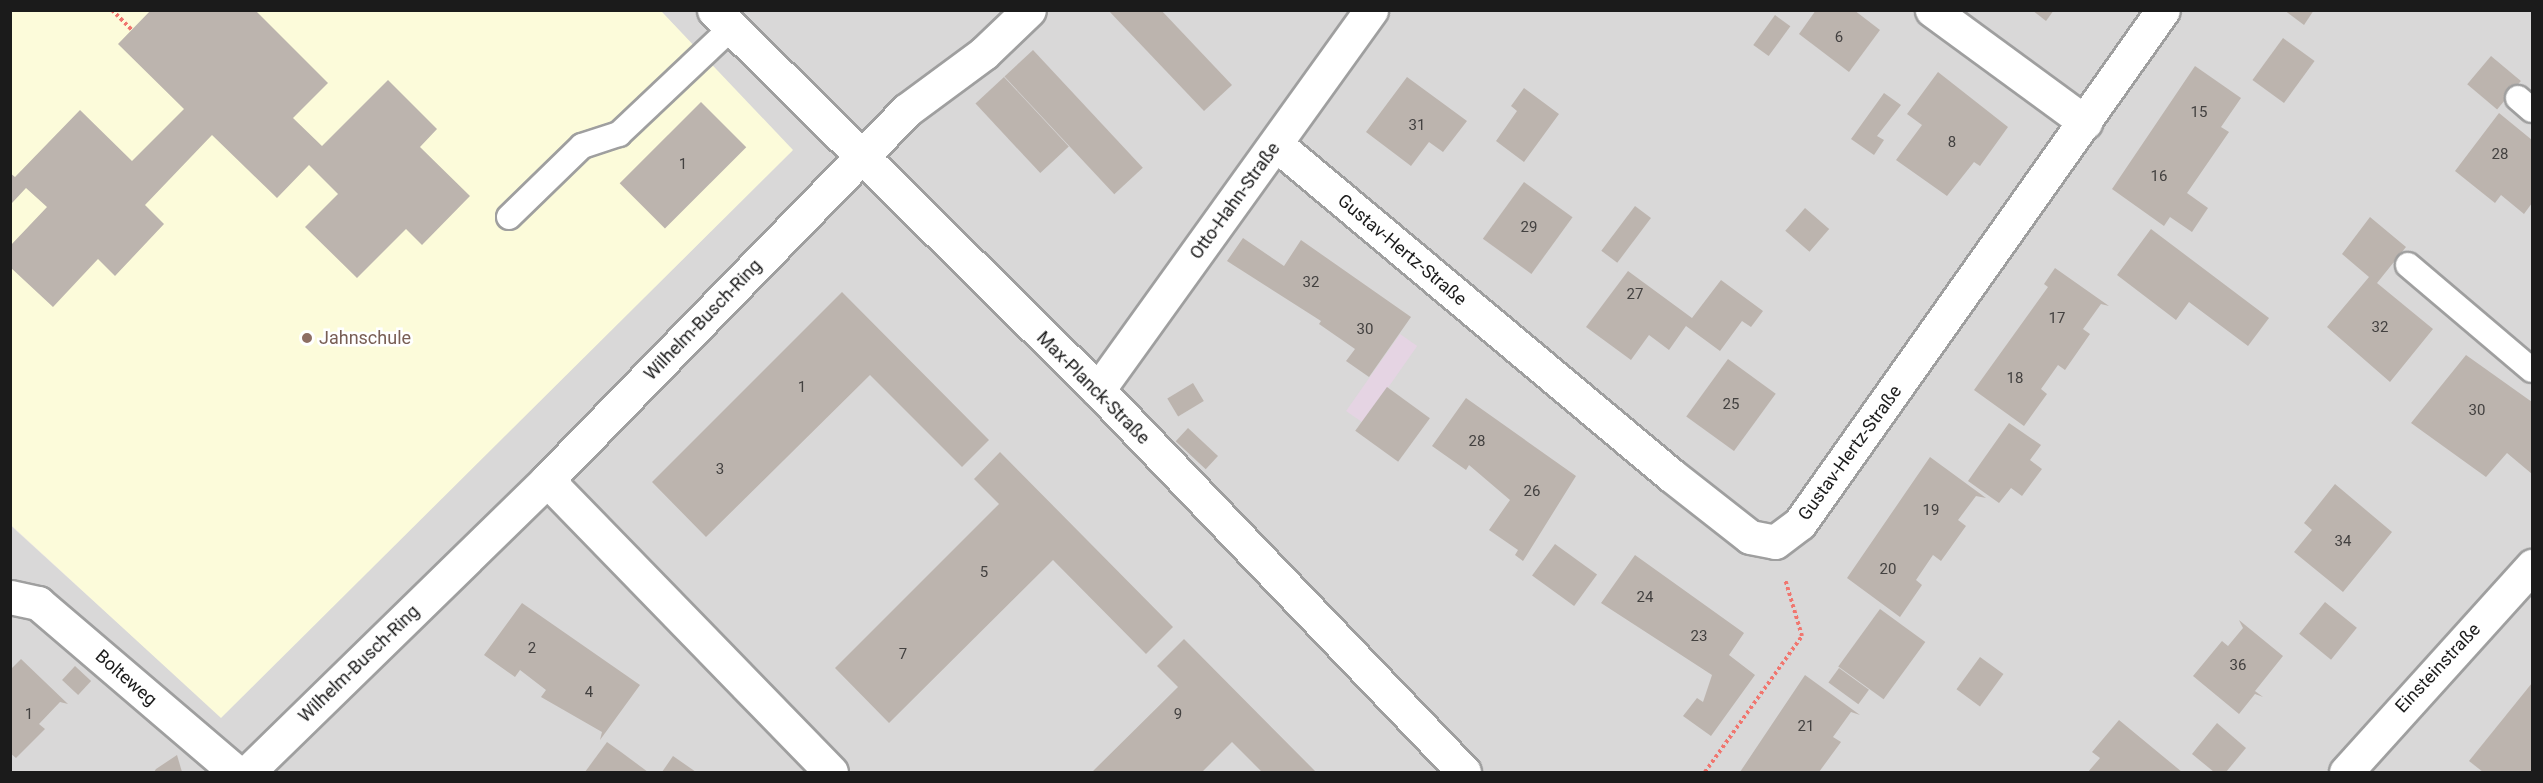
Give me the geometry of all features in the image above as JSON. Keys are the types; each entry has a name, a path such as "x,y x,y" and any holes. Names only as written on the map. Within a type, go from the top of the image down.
{"street":[{"name":"Wilhelm-Busch-Ring","path":"248,772 547,480 907,110 984,53 1029,10"},
{"name":"Otto-Hahn-Straße","path":"1098,390 1277,145 1371,10"},
{"path":"1932,10 2085,122"},
{"name":"Gustav-Hertz-Straße","path":"1277,145 1671,475 1750,537 1774,542 1800,523 2163,10"},
{"name":"Max-Planck-Straße","path":"723,19 860,160 1098,390 1464,772"},
{"path":"547,480 831,772"},
{"name":"Einsteinstraße","path":"2346,772 2532,566"},
{"name":"Bolteweg","path":"10,597 38,603 236,772"}],"lane":[{"path":"509,216 582,146 618,134 723,19"},
{"path":"2408,265 2532,370"}],"path":[{"path":"112,10 132,30"},
{"path":"1705,772 1802,636 1774,542"}],"shaded area":[{"name":"Jahnschule","path":"10,11 661,11 793,150 221,718 11,525"},
{"path":"661,11 2532,11 2532,772 11,772 10,525 221,717 792,151"},
{"path":"1400,334 1417,346 1363,423 1346,411"}],"building":[{"path":"151,10 255,10 328,83 293,118 322,146 388,80 437,129 420,147 470,196 422,245 406,229 357,278 305,227 338,194 309,165 277,198 212,135 145,205 164,224 115,276 98,259 53,307 10,267 10,246 47,207 26,188 12,203 10,173 15,177 80,110 132,161 184,109 118,44"},
{"path":"1108,10 1161,10 1232,85 1204,111"},
{"path":"1816,10 1854,10 1880,30 1849,72 1799,34"},
{"path":"2032,10 2054,10 2046,21"},
{"path":"2284,10 2314,10 2304,25"},
{"path":"1775,15 1790,26 1769,56 1753,45"},
{"path":"2283,38 2315,61 2284,103 2252,80"},
{"path":"1033,50 1143,168 1114,194 1004,77"},
{"path":"2491,56 2521,81 2497,109 2467,84"},
{"path":"2195,66 2241,98 2221,127 2229,132 2187,193 2208,208 2192,232 2170,217 2164,226 2112,189"},
{"path":"1938,72 2008,127 1980,166 1974,162 1947,196 1896,160 1922,125 1907,114"},
{"path":"1004,77 1069,146 1040,173 975,104"},
{"path":"1407,77 1467,121 1443,152 1429,142 1411,166 1366,132"},
{"path":"1524,88 1559,114 1524,162 1496,141 1517,111 1511,106"},
{"path":"1884,93 1901,105 1877,136 1884,140 1874,155 1851,139"},
{"path":"701,102 746,147 665,229 620,183"},
{"path":"2499,113 2532,140 2532,203 2524,214 2501,195 2495,203 2455,171"},
{"path":"1524,182 1573,217 1531,274 1483,239"},
{"path":"1635,206 1651,218 1617,263 1601,251"},
{"path":"1805,208 1829,229 1809,252 1785,231"},
{"path":"2370,217 2406,247 2377,283 2433,329 2390,382 2327,327 2369,277 2342,254"},
{"path":"2151,229 2269,318 2248,346 2189,302 2176,320 2117,275"},
{"path":"1243,238 1284,266 1301,240 1411,317 1369,377 1346,361 1355,349 1319,324 1321,321 1227,261"},
{"path":"2055,268 2109,306 2101,304 2083,329 2090,334 2065,370 2058,365 2041,389 2047,394 2024,426 1974,390 2048,287 2044,284"},
{"path":"1628,271 1692,318 1721,280 1763,311 1751,327 1742,321 1720,351 1686,326 1669,350 1649,335 1631,360 1586,327"},
{"path":"842,292 989,440 962,467 870,375 706,537 652,482"},
{"path":"2466,355 2532,402 2532,474 2507,453 2486,477 2411,423"},
{"path":"1728,359 1776,394 1734,451 1686,416"},
{"path":"1193,383 1204,401 1178,416 1167,398"},
{"path":"1387,387 1430,418 1398,462 1355,431"},
{"path":"1466,398 1576,476 1523,561 1515,555 1518,550 1489,530 1510,500 1469,465 1466,470 1432,446"},
{"path":"2009,423 2041,445 2030,460 2042,469 2022,496 2011,488 1999,503 1968,481"},
{"path":"1188,428 1218,456 1206,469 1176,441"},
{"path":"1000,452 1173,627 1146,654 1053,560 889,723 835,668 999,504 974,479"},
{"path":"1930,457 1986,498 1976,496 1958,520 1966,526 1941,561 1933,555 1916,580 1922,585 1900,617 1847,578"},
{"path":"2335,484 2392,532 2343,592 2294,552 2312,530 2304,523"},
{"path":"1555,544 1597,575 1574,606 1532,576"},
{"path":"1635,555 1744,633 1729,655 1755,675 1711,736 1683,716 1697,698 1703,702 1712,675 1601,603"},
{"path":"2325,602 2357,628 2331,660 2299,634"},
{"path":"522,603 640,685 600,740 602,732 541,697 546,690 520,670 515,677 484,655"},
{"path":"1880,609 1925,642 1884,699 1838,666"},
{"path":"2239,620 2283,656 2255,691 2263,697 2255,694 2239,714 2193,676 2222,641 2228,646 2243,628"},
{"path":"1184,639 1316,772 1262,772 1232,742 1202,772 1092,772 1178,687 1157,666"},
{"path":"1980,657 2003,674 1980,706 1956,689"},
{"path":"21,659 68,704 60,702 39,724 45,729 16,758 10,753 10,670"},
{"path":"75,666 91,681 78,695 62,680"},
{"path":"1839,668 1869,690 1858,704 1828,683"},
{"path":"1805,675 1860,715 1851,712 1833,737 1841,742 1819,772 1740,772"},
{"path":"2532,683 2532,772 2483,772 2469,761"},
{"path":"2119,720 2182,772 2088,772 2100,758 2092,752"},
{"path":"2217,723 2246,748 2226,772 2214,772 2192,754"},
{"path":"607,742 621,752 648,772 585,772"},
{"path":"177,755 182,772 154,772 156,769"},
{"path":"673,756 696,772 662,772"}],"place":[{"name":"Jahnschule","path":"307,338"}]}
